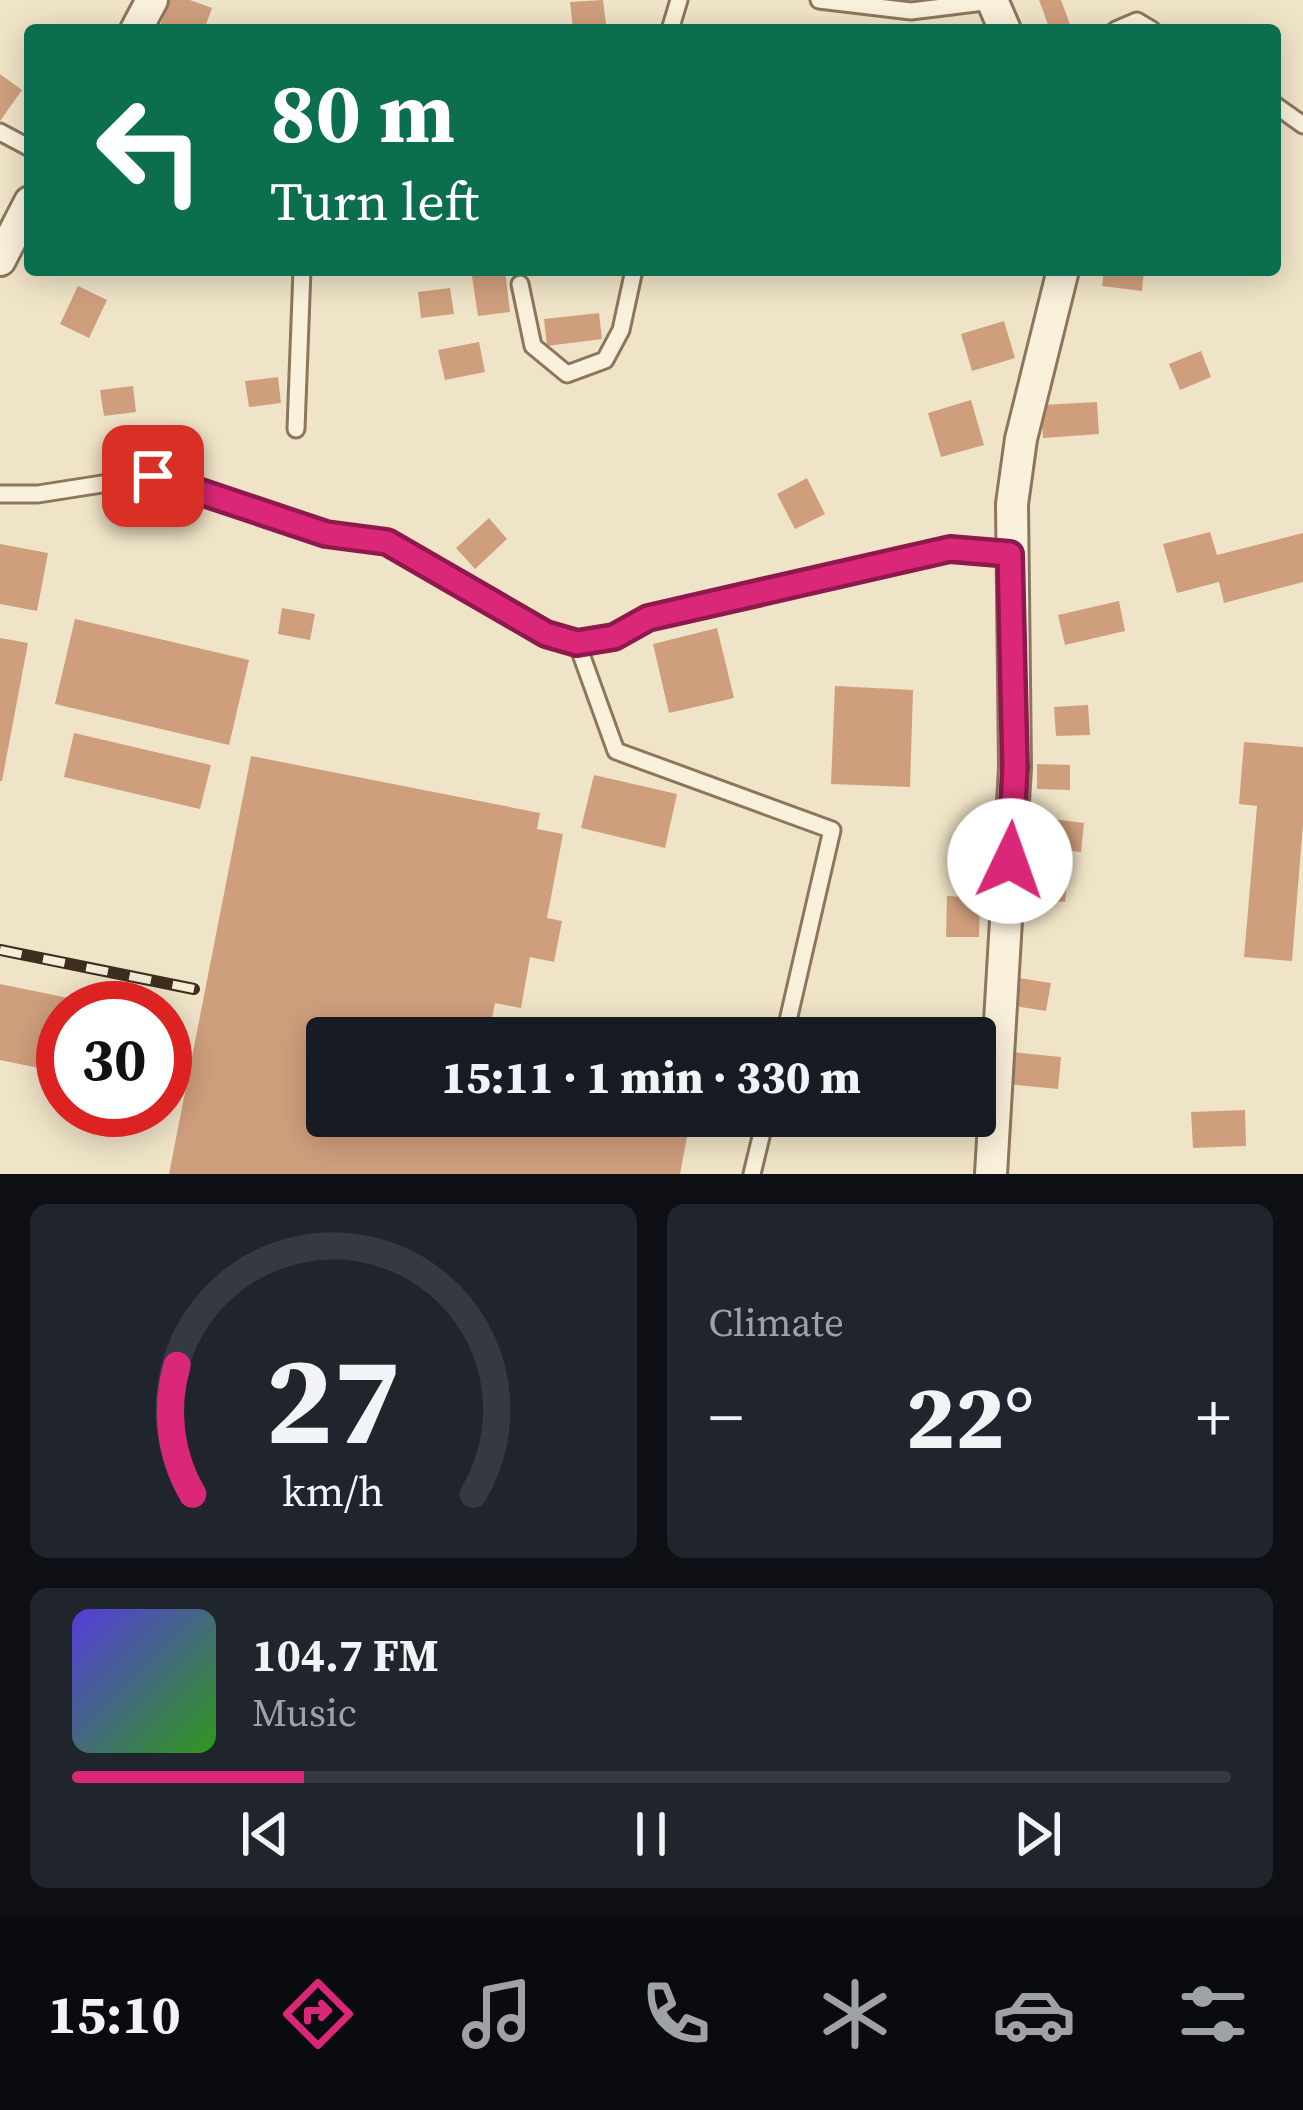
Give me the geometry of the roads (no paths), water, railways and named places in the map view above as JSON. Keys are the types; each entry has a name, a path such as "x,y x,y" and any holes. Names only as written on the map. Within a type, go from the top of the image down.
{"street":[{"path":"0,260 24,214"},
{"path":"991,1174 1015,768 1010,554 1021,440 1062,276"}],"lane":[{"path":"819,0 911,11 992,0"},
{"path":"296,429 302,276"},
{"path":"520,284 533,346 567,374 605,360 621,330 633,276"},
{"path":"0,494 38,494 153,476 326,534 387,542 546,634 577,643 614,637 648,618 950,549 1010,554"},
{"path":"577,643 616,751 832,830 789,1017"},
{"path":"752,1174 761,1137"}],"railway":[{"path":"0,950 194,989"}]}
